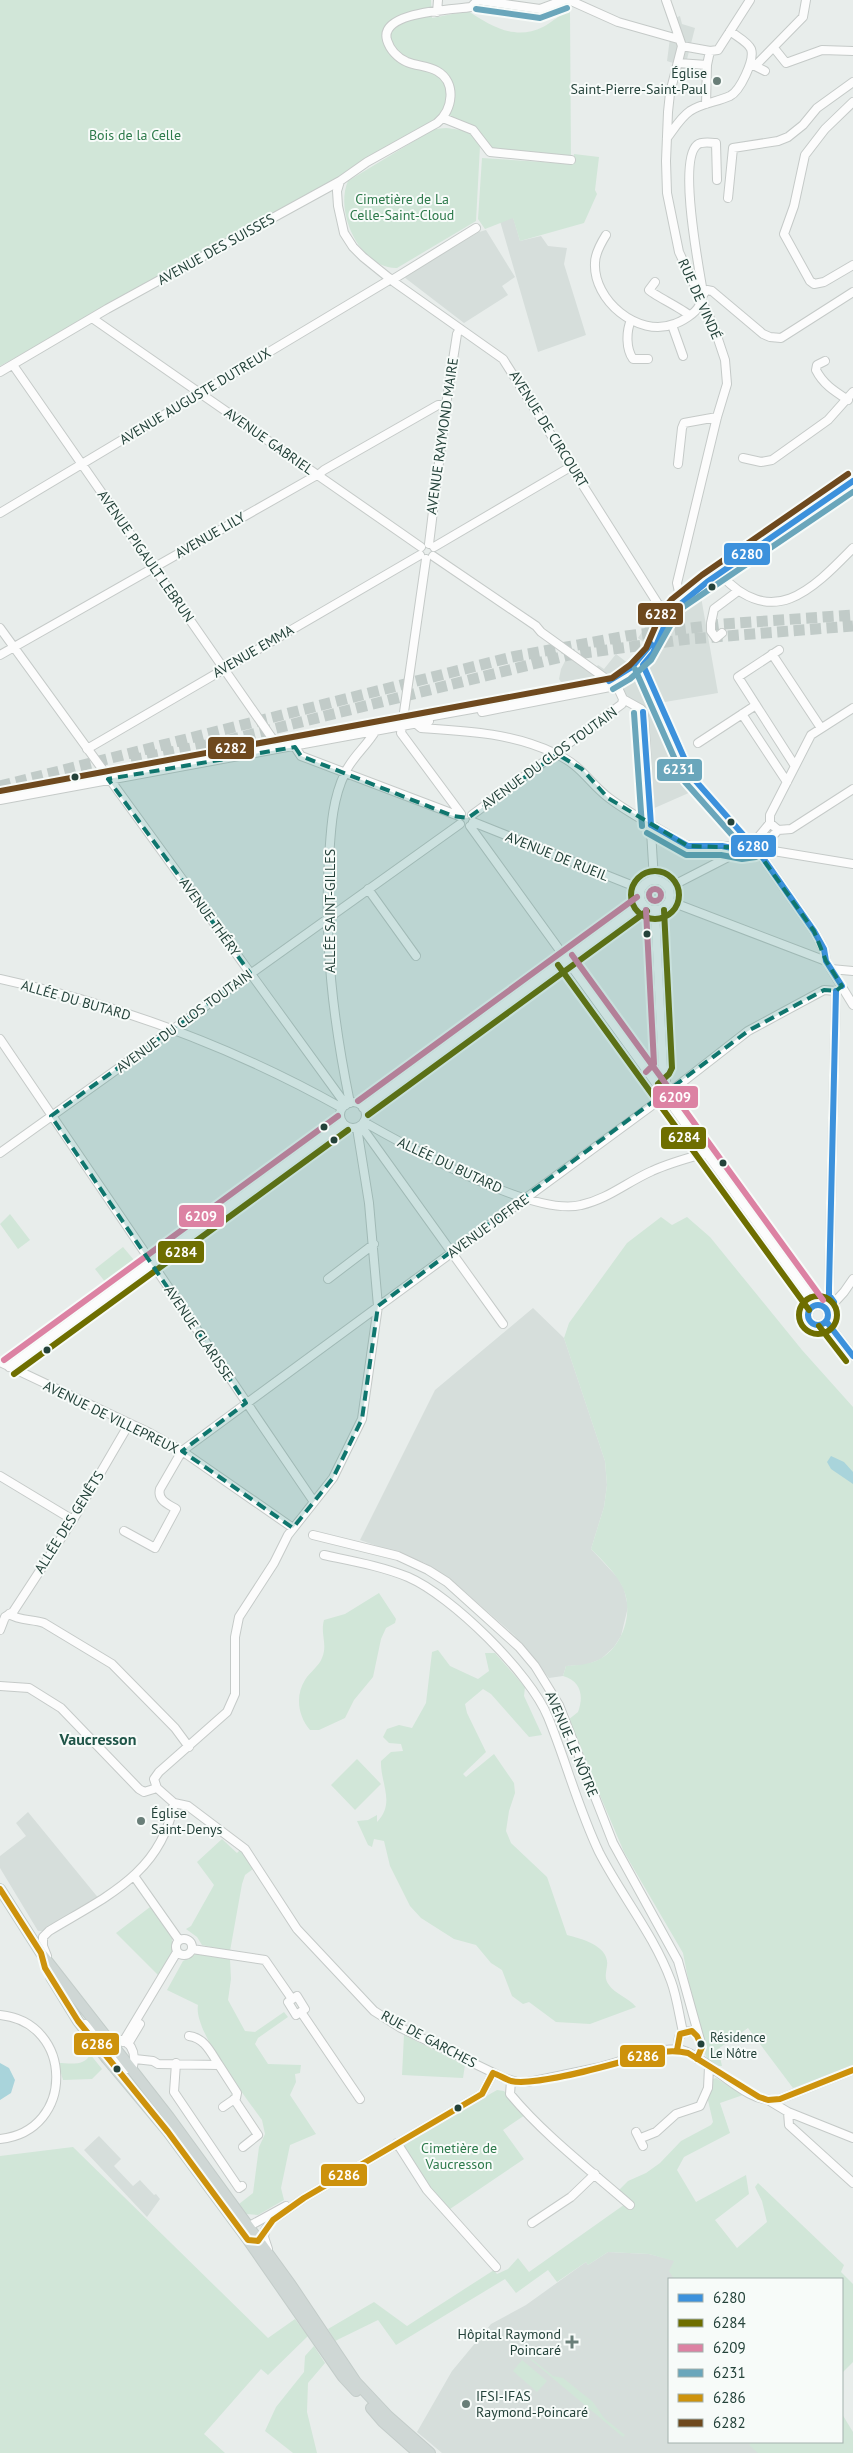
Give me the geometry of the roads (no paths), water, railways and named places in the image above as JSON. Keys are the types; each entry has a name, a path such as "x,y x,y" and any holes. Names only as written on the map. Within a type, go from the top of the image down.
{"main road":[{"path":"0,1889 104,2045 168,2132 253,2240 344,2377 383,2422 418,2453"},
{"path":"41,1953 46,1968 78,2021 104,2045 133,2064 244,2228"},
{"path":"253,2240 276,2265 335,2352 374,2402 430,2453"}],"street":[{"path":"437,12 438,0"},
{"path":"564,0 540,9 478,0 471,7 400,18 389,26 386,32 389,46 398,56 407,62 436,70 445,78 451,96 443,118 473,130 490,152 571,160"},
{"path":"569,0 618,22 710,51 718,50 750,0"},
{"path":"666,0 680,43"},
{"path":"752,64 757,64 803,17 806,0"},
{"path":"667,138 684,116 706,104 733,94 752,64 749,45 730,31"},
{"name":"RUE DE VINDÉ","path":"680,43 678,63 670,93 667,138 667,194 671,221 679,252 702,297 720,341 727,377 726,392 717,417 677,583 681,600"},
{"path":"774,48 786,63 816,51 829,49 853,51"},
{"path":"706,104 707,64 710,51"},
{"path":"678,63 701,66 707,64"},
{"path":"752,64 765,71"},
{"path":"728,198 733,148 778,141 788,137 803,125 817,108 853,82"},
{"path":"853,102 825,129 805,155 794,206 784,234 810,281 814,284 818,285 853,265"},
{"name":"AVENUE DES SUISSES","path":"0,372 92,318 340,182 368,162 443,118"},
{"path":"702,297 688,174 693,152 696,146 701,143 716,143 717,180"},
{"name":"AVENUE DE CIRCOURT","path":"340,182 337,191 338,206 344,233 358,252 391,279 503,359 658,604 669,611"},
{"name":"AVENUE AUGUSTE DUTREUX","path":"0,513 476,228"},
{"path":"606,235 595,257 595,270 600,286 608,300 619,312 631,320 653,326 672,325 689,315 699,307 702,297 707,290 712,291 763,334 776,338 790,333 853,292"},
{"path":"655,282 649,290 651,293 673,303 689,315"},
{"name":"AVENUE GABRIEL","path":"92,318 317,475 425,554 536,626 541,632 612,683"},
{"path":"631,320 627,334 630,355 634,359 648,359"},
{"path":"672,325 682,356"},
{"name":"AVENUE RAYMOND MAIRE","path":"425,554 431,546 446,405 457,334 460,329"},
{"path":"825,361 817,365 816,370 820,378 824,384 848,400"},
{"name":"AVENUE PIGAULT LEBRUN","path":"13,365 272,738 274,746"},
{"path":"742,458 761,462 772,460 828,420 848,400 853,392"},
{"name":"AVENUE LILY","path":"0,655 438,406 446,405"},
{"path":"678,464 684,423 717,417"},
{"path":"431,546 572,466"},
{"path":"274,746 295,747 336,735 376,730 404,723 415,723 612,683 625,672 641,663 669,611 681,600 853,481"},
{"name":"AVENUE EMMA","path":"87,749 224,668 425,554 431,546"},
{"path":"719,573 738,591 772,604 802,593 853,548"},
{"path":"425,554 404,723 401,732 465,827 472,821 565,960 816,1305"},
{"path":"722,633 720,637 716,638 712,631 714,609 738,591"},
{"name":"AVENUE THÉRY","path":"0,628 106,777 119,791 346,1105"},
{"path":"795,766 738,677 776,652 821,728"},
{"path":"641,663 693,778 756,848 814,930 824,949 826,961 839,989 853,1005"},
{"path":"612,683 623,699 643,712 654,880"},
{"name":"AVENUE DU CLOS TOUTAIN","path":"0,1153 368,889 460,818 466,811 472,821 622,704 623,699"},
{"path":"0,794 106,777 521,702"},
{"path":"698,743 756,705"},
{"path":"756,848 756,840 770,819 811,735 853,708"},
{"path":"742,714 787,782"},
{"path":"415,723 421,728 478,732 531,743 557,754 582,769 608,798 688,846 722,846 742,850"},
{"name":"ALLÉE SAINT-GILLES","path":"346,1105 335,1030 330,972 328,870 332,816 345,773 376,730"},
{"path":"295,747 301,756 460,818"},
{"path":"0,800 52,792 106,777"},
{"path":"778,830 791,830 853,789"},
{"path":"762,811 778,830"},
{"name":"AVENUE DE RUEIL","path":"472,821 641,889"},
{"path":"756,848 768,842 778,830"},
{"path":"668,888 742,850 756,848 853,864"},
{"path":"654,880 664,883 668,888 669,900 665,906 655,910 642,904 641,889 648,882 654,880"},
{"path":"368,889 416,956"},
{"path":"669,900 826,961"},
{"path":"364,1108 642,904"},
{"path":"655,910 663,1068 666,1080 664,1094"},
{"path":"831,969 853,971"},
{"name":"ALLÉE DU BUTARD","path":"0,979 50,990 173,1029 251,1060 346,1105"},
{"path":"834,1302 829,1295 829,1288 839,989"},
{"name":"AVENUE JOFFRE","path":"182,1451 748,1031 824,990 839,989"},
{"name":"AVENUE CLARISSE","path":"0,1039 314,1502"},
{"path":"652,1078 663,1068"},
{"path":"0,1686 29,1688 61,1708 144,1792 157,1788 154,1779 156,1775 227,1712 235,1694 235,1637 239,1617 293,1528 333,1478 362,1419 378,1306 374,1244 361,1125 366,1115 364,1108 358,1104 346,1105 340,1117 343,1123 349,1128 361,1125"},
{"path":"9,1367 343,1123"},
{"path":"361,1125 503,1324"},
{"name":"ALLÉE DU BUTARD","path":"361,1125 442,1164 524,1199 551,1206 578,1206 601,1199 652,1171 706,1153"},
{"path":"328,1278 374,1244"},
{"path":"853,1278 844,1292 827,1310 826,1321 853,1356"},
{"path":"826,1321 824,1324 815,1324 809,1319 809,1310 816,1305 824,1306 827,1310"},
{"name":"AVENUE DE VILLEPREUX","path":"0,1362 182,1451 293,1528"},
{"name":"ALLÉE DES GENÊTS","path":"0,1630 5,1614 73,1520 129,1424"},
{"path":"124,1531 155,1548 176,1509 161,1499 160,1489 182,1451"},
{"path":"0,1476 73,1520"},
{"name":"AVENUE LE NÔTRE","path":"313,1535 398,1556 428,1570 447,1582 519,1647 531,1662 559,1705 614,1843 678,1961 702,2047 696,2059"},
{"name":"AVENUE LE NÔTRE","path":"324,1555 392,1571 410,1578 436,1594 503,1654 532,1689 548,1718 568,1776 599,1851 670,1978 683,2032"},
{"path":"5,1614 44,1623 112,1664 175,1728 189,1746"},
{"name":"RUE DE GARCHES","path":"157,1788 174,1803 188,1806 245,1849 297,1929 374,2011 401,2028 493,2073 511,2081 522,2082 538,2080 665,2050 677,2050"},
{"path":"51,1966 43,1946 43,1937 49,1931 107,1896 150,1862 161,1845 172,1818 174,1803"},
{"path":"134,1876 179,1940"},
{"path":"179,1940 185,1939 190,1942 192,1950"},
{"path":"179,1940 176,1946 179,1954"},
{"path":"179,1954 189,1954 192,1950"},
{"path":"192,1950 265,1960 292,1999 297,1996 305,2009 301,2012 360,2099"},
{"path":"126,2043 179,1954"},
{"path":"0,2015 9,2016 28,2024 44,2039 55,2063 58,2078 54,2097 44,2116 30,2129 11,2138 0,2139"},
{"path":"699,2038 693,2032 683,2032 679,2037 677,2050 688,2053 788,2112 853,2138"},
{"path":"189,2036 198,2037 203,2042 236,2088 237,2093 234,2099 223,2107"},
{"path":"104,2045 116,2040 126,2043 135,2053 133,2064 154,2061 158,2064 218,2065"},
{"path":"173,2063 174,2092 239,2188 242,2186"},
{"path":"640,2139 656,2132 676,2114 700,2106 708,2088 709,2067"},
{"path":"767,2100 780,2098 853,2070"},
{"path":"244,2228 304,2198 482,2094 493,2073"},
{"path":"511,2081 510,2094 534,2122 630,2206"},
{"path":"234,2099 258,2135 244,2147"},
{"path":"788,2112 789,2125 853,2183"},
{"path":"397,2143 426,2190 496,2267"},
{"path":"532,2223 571,2197 595,2174"},
{"path":"253,2240 273,2220 304,2198"},
{"path":"265,2230 264,2242 276,2265"}],"water":[{"path":"831,1456 844,1462 853,1472 853,1484 831,1469 827,1462"},
{"path":"0,2063 9,2068 15,2080 11,2093 0,2100"}],"tunnel":[{"path":"0,786 512,657 626,636 723,624 853,615"},
{"path":"131,760 221,742 569,655 689,639 853,626"}],"place":[{"name":"Église Saint-Pierre-Saint-Paul","path":"717,81"},
{"name":"Église Saint-Denys","path":"141,1821"},
{"name":"Résidence Le Nôtre","path":"701,2044"},
{"name":"Hôpital Raymond Poincaré","path":"572,2342"},
{"name":"IFSI-IFAS Raymond-Poincaré","path":"466,2404"}],"district":[{"name":"Vaucresson","path":"98,1739"}],"park label":[{"name":"Bois de la Celle","path":"135,135"},
{"name":"Cimetière de La Celle-Saint-Cloud","path":"402,207"},
{"name":"Cimetière de Vaucresson","path":"459,2156"}]}
